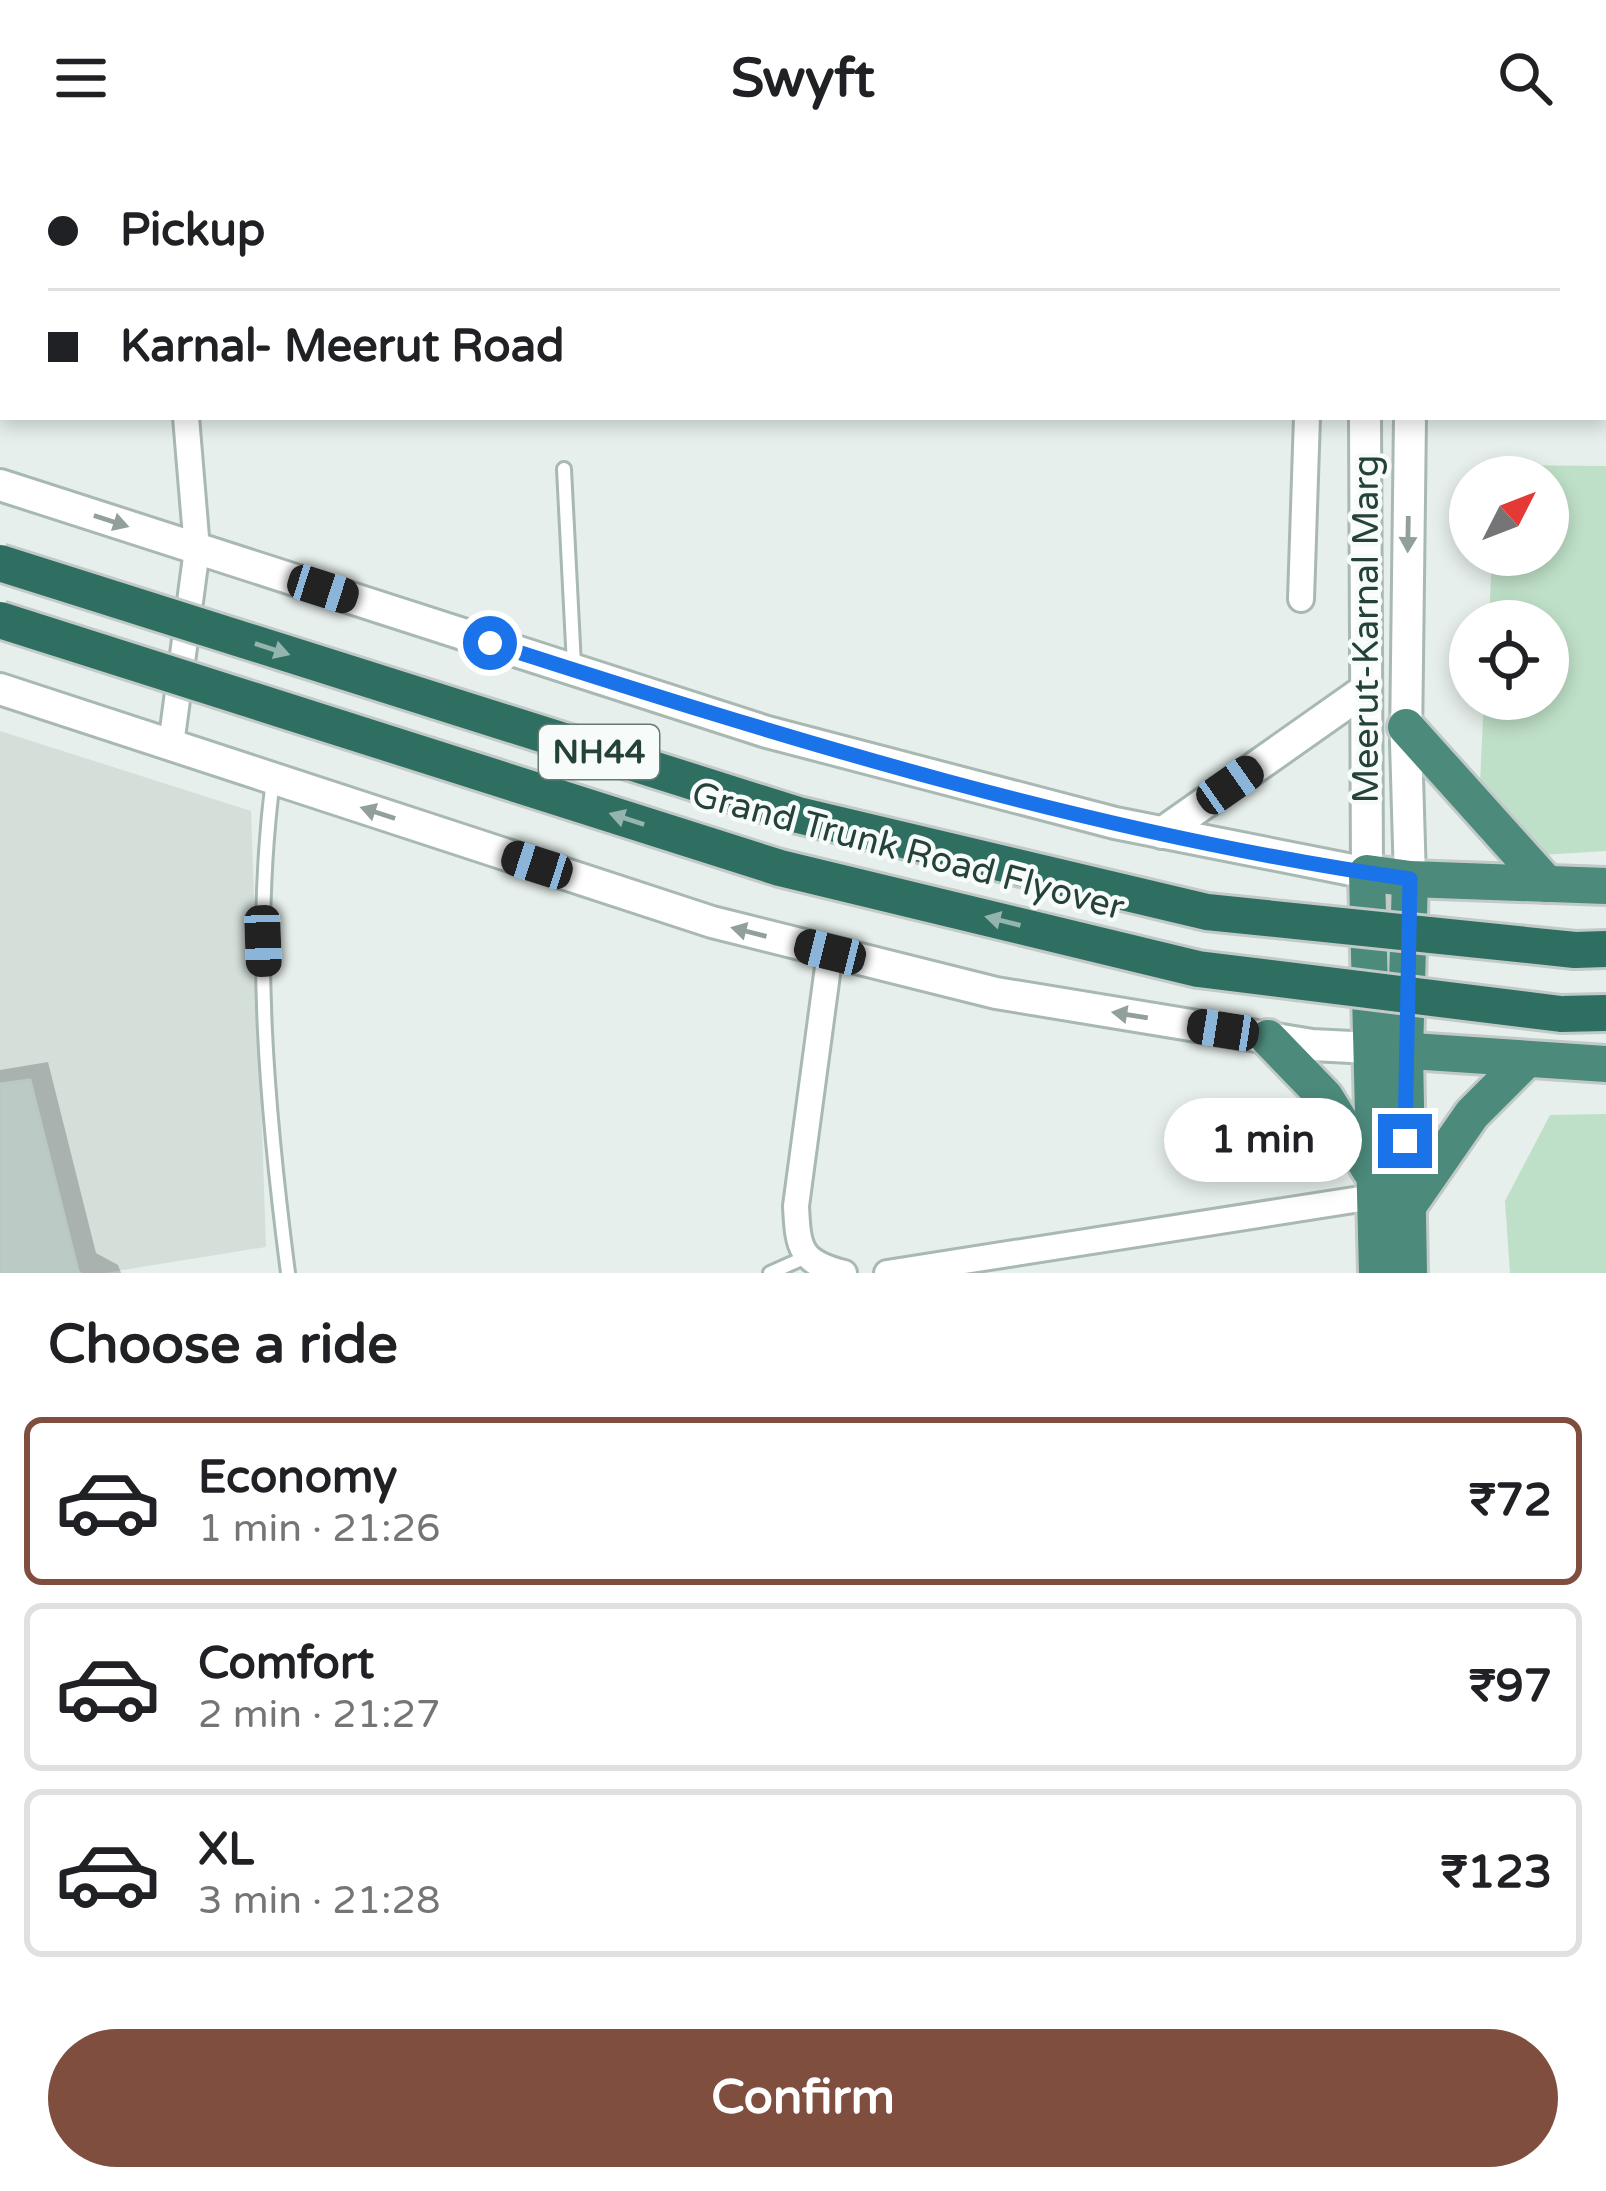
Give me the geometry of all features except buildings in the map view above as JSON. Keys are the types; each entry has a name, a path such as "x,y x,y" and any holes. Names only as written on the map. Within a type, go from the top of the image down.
{"highway":[{"name":"Grand Trunk Road Flyover","path":"0,563 798,815 1207,912 1575,950 1606,949"},
{"name":"Grand Trunk Road Flyover","path":"0,620 781,868 1198,968 1561,1014 1606,1013"},
{"path":"1406,727 1547,884"},
{"path":"1367,873 1410,879 1606,886"},
{"name":"Meerut-Karnal Marg","path":"1367,873 1388,1050 1377,1273"},
{"path":"1410,879 1388,1050 1606,1064"},
{"path":"1268,1037 1325,1097 1384,1193 1408,1273"},
{"path":"1384,1193 1527,1059"}],"street":[{"path":"171,745 197,548 186,420"},
{"path":"1301,599 1306,420"},
{"name":"Meerut-Karnal Marg","path":"1365,420 1367,873"},
{"name":"Meerut-Karnal Marg","path":"1410,420 1406,727 1410,879"},
{"path":"0,485 767,732 1162,833 1367,873"},
{"path":"1364,592 1408,595"},
{"path":"0,689 712,922 996,993 1268,1037 1388,1050"},
{"path":"1162,833 1365,690"},
{"path":"830,952 796,1207 797,1242 806,1257 844,1273"},
{"path":"887,1273 1384,1193"}],"lane":[{"path":"564,469 574,670"},
{"path":"273,778 261,894 267,1035 288,1273"},
{"path":"770,1273 806,1257"}],"shaded area":[{"path":"0,731 251,811 266,1247 104,1273 0,1273"}],"green space":[{"path":"1569,466 1606,466 1606,851 1541,855 1480,783 1483,720 1569,720 1569,600 1490,600 1491,576 1569,576"},
{"path":"1606,1114 1606,1273 1510,1273 1505,1201 1550,1115"}],"route":[{"path":"490,643 767,732 1115,824 1410,879 1405,1141"}]}
